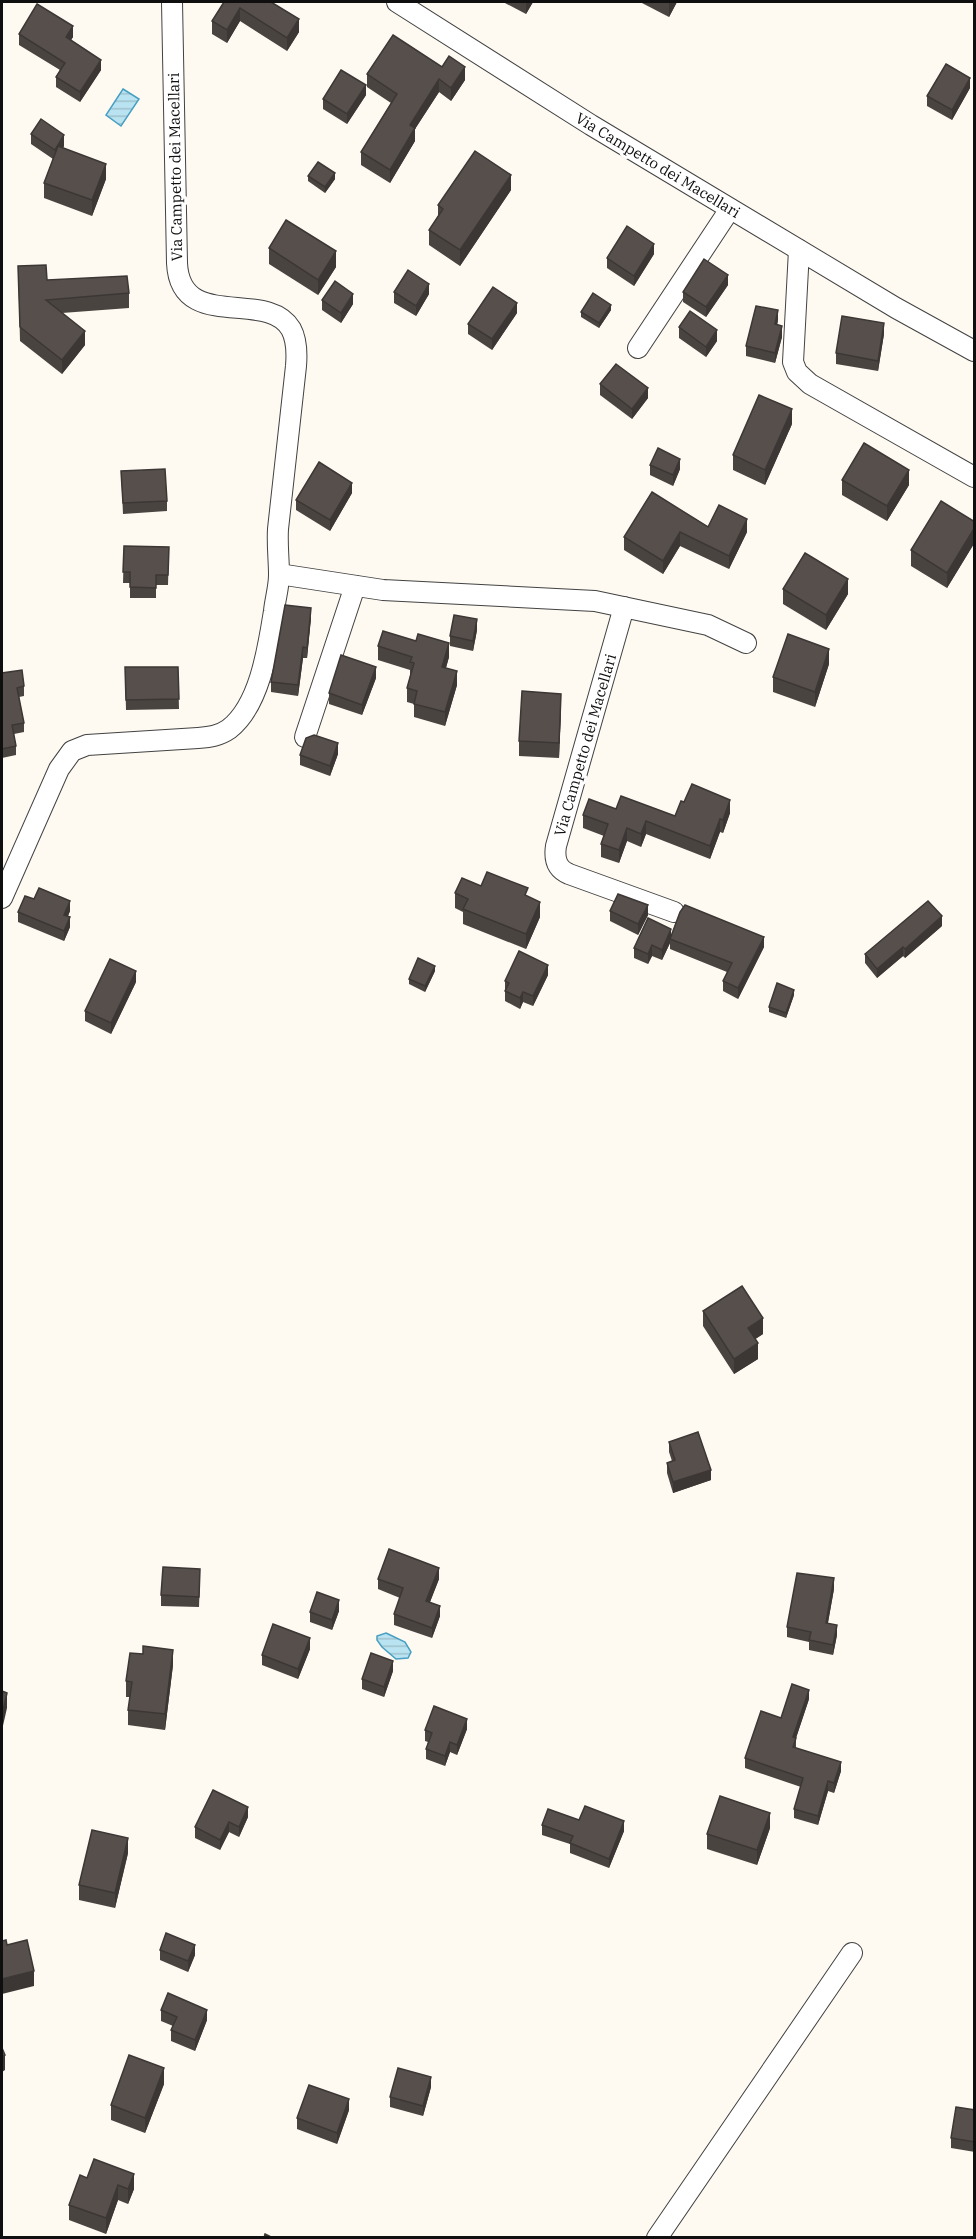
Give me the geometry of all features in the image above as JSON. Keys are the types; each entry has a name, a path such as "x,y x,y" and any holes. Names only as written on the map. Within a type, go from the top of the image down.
{"street":[{"name":"Via Campetto dei Macellari","path":"2,898 59,769 72,751 92,744 212,737 227,730 237,721 252,696 263,669 279,574 277,540 296,366 296,344 292,331 281,319 264,313 195,300 184,291 179,279 172,2"},
{"name":"Via Campetto dei Macellari","path":"397,2 574,115 902,312 975,351"},
{"path":"638,348 730,209"},
{"path":"800,250 793,362 797,372 810,384 975,477"},
{"path":"279,574 401,591 578,599 708,625 746,643"},
{"path":"305,737 355,586"},
{"name":"Via Campetto dei Macellari","path":"624,607 556,846 555,858 561,868 569,874 674,912"},
{"path":"657,2238 852,1953"}],"water":[{"path":"123,89 139,99 121,126 106,115"},
{"path":"386,1633 405,1642 411,1652 408,1658 396,1659 382,1647 377,1636"}],"building":[{"path":"224,2 271,2 299,19 287,38 240,8 227,30 212,21"},
{"path":"37,4 73,26 66,37 101,60 80,92 56,77 65,63 19,34"},
{"path":"393,35 442,67 449,56 465,67 451,88 439,79 410,125 415,128 390,170 361,152 397,94 367,74"},
{"path":"946,64 970,78 952,110 927,96"},
{"path":"341,70 366,85 347,114 323,99"},
{"path":"41,119 64,135 55,150 31,134"},
{"path":"58,146 106,164 92,200 44,183"},
{"path":"475,151 511,175 460,250 429,230 443,209 438,205"},
{"path":"318,162 335,173 325,187 308,176"},
{"path":"286,220 336,251 318,280 269,248"},
{"path":"627,226 654,244 634,276 607,258"},
{"path":"704,259 728,275 706,307 683,292"},
{"path":"46,265 47,280 127,276 129,293 46,300 85,331 62,360 20,327 18,266"},
{"path":"408,270 429,284 416,306 394,292"},
{"path":"335,281 353,294 341,313 322,300"},
{"path":"493,287 517,303 492,339 468,324"},
{"path":"593,293 611,305 599,323 581,312"},
{"path":"756,306 778,310 775,324 782,326 775,353 746,346"},
{"path":"690,311 717,330 706,347 679,327"},
{"path":"842,316 884,323 878,361 836,353"},
{"path":"616,364 648,388 632,409 600,384"},
{"path":"759,395 792,409 765,470 733,455"},
{"path":"864,443 909,470 887,506 842,480"},
{"path":"658,448 680,459 673,475 650,465"},
{"path":"319,462 352,483 330,520 296,500"},
{"path":"165,469 167,501 123,503 121,471"},
{"path":"652,492 708,527 719,505 747,519 729,556 680,532 663,561 624,537"},
{"path":"941,501 975,522 975,527 947,573 911,550"},
{"path":"124,546 169,547 168,575 156,575 156,588 130,587 130,572 123,572"},
{"path":"805,553 848,579 826,615 783,589"},
{"path":"285,605 311,608 307,648 303,647 298,685 271,682"},
{"path":"454,615 477,619 473,641 450,636"},
{"path":"383,631 416,641 418,634 449,643 442,667 457,671 445,712 414,704 417,691 407,688 414,663 410,662 412,657 378,646"},
{"path":"788,634 829,649 815,692 773,677"},
{"path":"341,655 376,667 362,705 329,693"},
{"path":"125,667 178,667 179,699 126,700"},
{"path":"22,670 24,686 17,688 24,723 12,725 16,746 2,749 2,673"},
{"path":"522,691 561,694 559,743 519,741"},
{"path":"314,735 338,743 330,766 300,755 306,738"},
{"path":"692,784 730,800 710,846 646,821 641,834 627,828 619,850 601,844 608,824 583,815 589,799 616,809 621,796 675,816"},
{"path":"487,872 528,888 525,895 540,902 526,934 463,909 468,899 455,893 462,878 481,886"},
{"path":"39,888 70,901 64,915 70,917 64,931 18,912 25,896 34,899"},
{"path":"618,894 648,905 638,924 610,911"},
{"path":"928,901 942,916 905,949 903,947 877,969 865,954"},
{"path":"685,905 764,937 738,988 723,981 732,963 670,939"},
{"path":"648,918 671,929 662,950 652,945 648,954 634,948"},
{"path":"519,951 548,965 533,996 523,992 520,998 505,991 509,983 505,981"},
{"path":"418,958 435,966 425,986 409,979"},
{"path":"110,959 136,971 111,1023 85,1011"},
{"path":"777,983 794,990 786,1013 769,1007"},
{"path":"742,1286 763,1318 748,1328 758,1343 734,1359 703,1311"},
{"path":"698,1432 711,1470 673,1482 667,1463 675,1460 669,1442"},
{"path":"389,1549 439,1568 426,1601 440,1606 432,1628 394,1614 403,1588 378,1579"},
{"path":"163,1567 200,1569 199,1597 161,1595"},
{"path":"797,1573 834,1578 826,1623 837,1625 833,1645 809,1640 811,1632 787,1627"},
{"path":"317,1592 339,1600 332,1620 310,1612"},
{"path":"273,1624 310,1638 298,1669 262,1655"},
{"path":"143,1646 173,1650 165,1714 128,1710 132,1682 126,1681 130,1653 143,1654"},
{"path":"371,1653 393,1661 384,1687 362,1679"},
{"path":"792,1684 809,1690 793,1737 796,1738 793,1747 841,1762 834,1783 828,1781 818,1816 794,1809 803,1778 745,1758 761,1711 781,1718"},
{"path":"2,1691 7,1693 2,1715"},
{"path":"434,1706 467,1719 457,1745 450,1742 445,1756 426,1749 432,1733 425,1730"},
{"path":"213,1790 248,1807 239,1827 229,1822 220,1840 195,1827"},
{"path":"720,1796 770,1813 757,1850 707,1834"},
{"path":"585,1806 624,1821 609,1859 570,1843 573,1836 542,1825 548,1809 579,1820"},
{"path":"92,1830 128,1838 115,1893 79,1885"},
{"path":"166,1933 195,1945 188,1961 160,1950"},
{"path":"6,1940 7,1945 27,1940 34,1971 2,1979 2,1941"},
{"path":"168,1993 207,2010 195,2040 171,2030 177,2017 161,2010"},
{"path":"129,2055 164,2068 145,2118 111,2105"},
{"path":"398,2068 431,2077 423,2106 390,2097"},
{"path":"309,2085 349,2099 337,2133 297,2118"},
{"path":"956,2107 975,2110 975,2142 951,2138"},
{"path":"94,2159 134,2174 128,2189 118,2185 106,2218 69,2205 80,2175 87,2178"}]}
